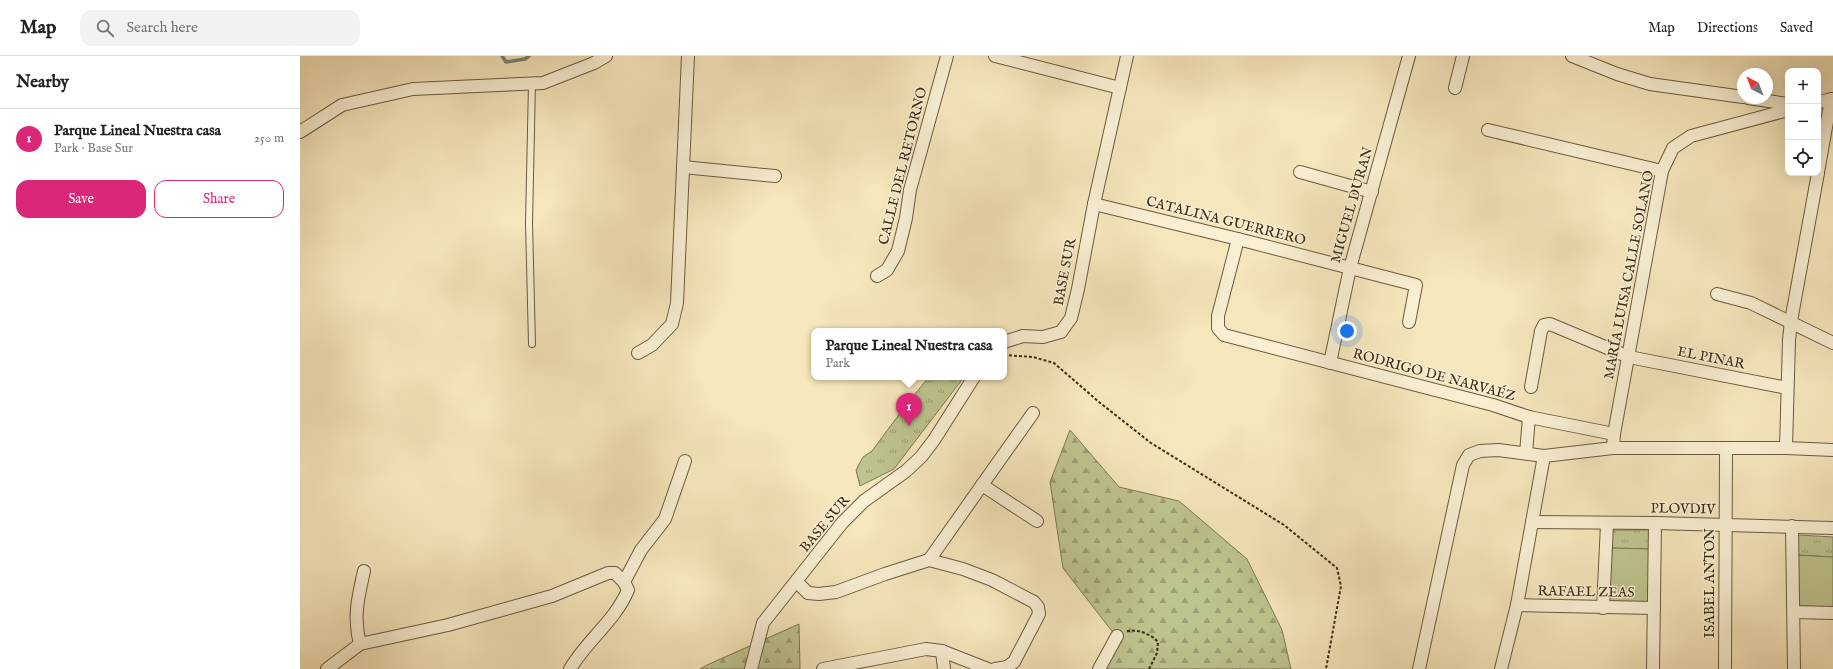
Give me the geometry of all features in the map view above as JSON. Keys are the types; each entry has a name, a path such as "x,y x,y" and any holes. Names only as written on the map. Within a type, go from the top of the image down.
{"street":[{"path":"300,132 342,105 413,89 543,83 594,63 606,56"},
{"path":"638,353 652,345 672,324 677,304 688,56"},
{"name":"CALLE DEL RETORNO","path":"877,276 887,270 898,251 906,218 910,190 947,56"},
{"path":"995,56 1120,88 1127,56"},
{"name":"MIGUEL DURAN","path":"1330,363 1350,268 1409,56"},
{"path":"1455,88 1463,56"},
{"path":"1572,56 1617,74 1650,84 1737,96"},
{"name":"BASE SUR","path":"1007,341 1023,336 1043,336 1061,332 1071,318 1094,204 1120,88"},
{"path":"1821,101 1832,99 1821,157"},
{"path":"1773,102 1785,104"},
{"name":"MARÍA LUISA CALLE SOLANO","path":"1614,448 1614,434 1662,171 1673,148 1690,136 1785,111"},
{"path":"1488,130 1662,171"},
{"path":"683,167 775,176"},
{"path":"1300,172 1372,192"},
{"path":"1786,448 1787,388 1791,321 1817,176"},
{"name":"CATALINA GUERRERO","path":"1094,204 1238,239 1416,286 1409,322"},
{"name":"RODRIGO DE NARVAÉZ","path":"1238,239 1218,316 1218,328 1224,335 1493,405 1529,417 1614,434"},
{"path":"1717,294 1751,303 1791,321 1833,343"},
{"name":"EL PINAR","path":"1531,387 1540,331 1544,325 1550,324 1629,357 1787,388"},
{"name":"BASE SUR","path":"751,669 763,623 842,523 864,501 906,471 921,456 934,440 972,380"},
{"path":"929,560 1033,413"},
{"path":"1526,453 1529,417"},
{"path":"1419,669 1463,465 1469,455 1480,451 1498,450 1544,456 1614,448 1786,448 1833,450"},
{"name":"ISABEL ANTON","path":"1725,669 1726,449"},
{"path":"1501,669 1517,605 1544,456"},
{"path":"624,582 641,550 665,520 685,461"},
{"path":"982,485 1037,521"},
{"name":"PLOVDIV","path":"1532,522 1607,524 1655,523 1833,528"},
{"path":"1653,669 1655,523"},
{"path":"1603,608 1607,524"},
{"path":"1792,526 1794,669"},
{"path":"796,582 808,593 819,594 836,592 929,560 963,569 992,580 1034,602 1038,607 1039,614 1014,662 1006,667 995,669"},
{"path":"360,644 356,628 356,607 364,571"},
{"path":"327,669 360,644 448,624 552,596 608,573 615,574 624,582 628,590 621,606 589,642 570,669"},
{"name":"RAFAEL ZEAS","path":"1517,605 1654,608"},
{"path":"1794,612 1833,613"},
{"path":"1099,669 1117,636"},
{"path":"823,669 926,649 942,651 988,669"},
{"path":"942,651 944,669"}],"lane":[{"path":"532,83 529,223 532,344"}],"path":[{"path":"1007,355 1033,357 1054,363 1099,402 1151,443 1284,525 1337,568 1341,586 1326,669"},
{"path":"1117,636 1123,632 1132,630 1153,638 1158,642 1158,653 1149,669"}],"green space":[{"path":"926,380 962,380 894,469 860,486 856,470 863,457 872,451"},
{"path":"1070,430 1119,487 1179,501 1247,559 1282,630 1291,669 1101,669 1118,639 1063,568 1050,482"},
{"path":"1612,530 1653,530 1651,549 1612,548"},
{"path":"1798,535 1833,537 1833,557 1796,555"},
{"path":"1612,548 1651,549 1653,604 1609,603"},
{"path":"1796,555 1833,557 1833,607 1798,606"},
{"path":"799,624 800,669 700,669 707,665"}],"waterway":[{"path":"502,56 506,62 525,59 529,56"}],"place":[{"name":"Parque Lineal Nuestra casa","path":"909,426"}]}
